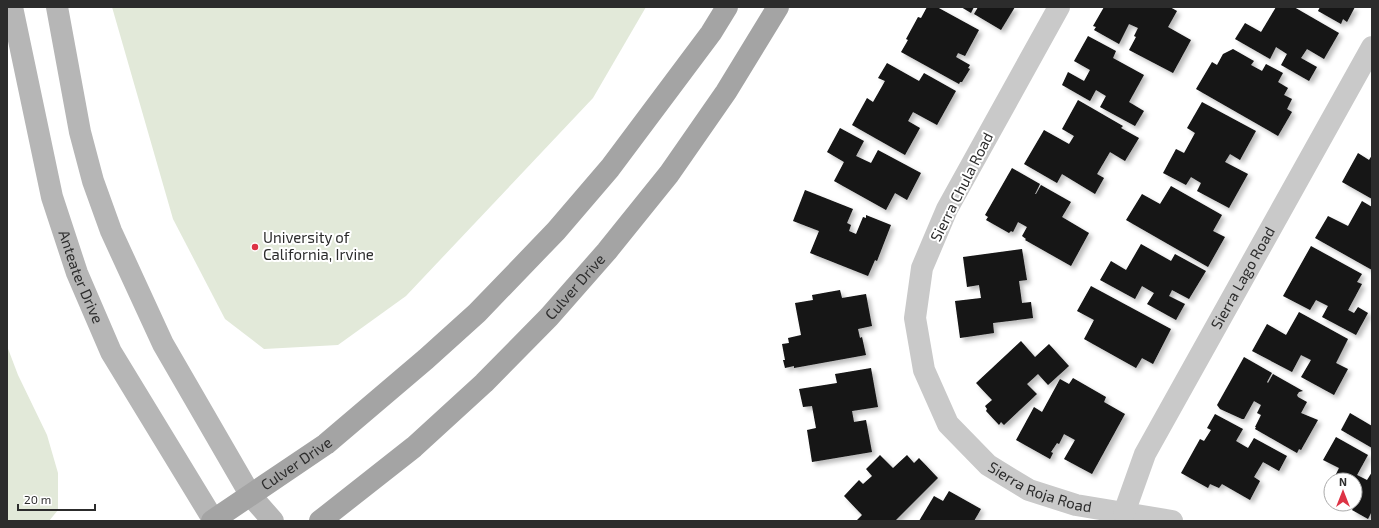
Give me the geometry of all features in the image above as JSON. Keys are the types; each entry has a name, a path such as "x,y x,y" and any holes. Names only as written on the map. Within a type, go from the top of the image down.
{"main road":[{"name":"Anteater Drive","path":"12,7 52,197 76,273 111,352 213,521"},
{"path":"57,7 80,132 93,181 111,231 163,344 251,496 273,521"},
{"name":"Culver Drive","path":"213,521 326,444 426,359 482,307 556,231 610,168 711,33 727,7"},
{"name":"Culver Drive","path":"320,521 414,447 484,383 549,317 607,251 669,174 726,92 778,7"}],"street":[{"name":"Sierra Chula Road","path":"948,424 924,370 915,318 922,268 947,209 1059,7"},
{"name":"Sierra Lago Road","path":"1124,513 1145,454 1372,47"},
{"name":"Sierra Roja Road","path":"948,424 988,465 1029,490 1076,505 1172,521"}],"green space":[{"path":"112,7 646,7 593,98 406,296 338,345 264,349 225,319 173,219"},
{"path":"7,346 18,375 47,435 58,473 58,510 49,521 7,521"}],"building":[{"path":"927,7 937,7 979,30 965,56 958,53 956,57 970,65 968,68 970,69 962,82 959,84 901,52 918,17 921,18"},
{"path":"961,7 974,7 971,13"},
{"path":"978,7 1015,7 1001,30 974,14"},
{"path":"1104,7 1170,7 1177,11 1168,27 1191,40 1173,73 1129,50 1136,37 1134,36 1138,28 1129,24 1119,44 1094,30 1096,27 1093,26"},
{"path":"1276,7 1294,7 1339,33 1324,59 1307,49 1301,58 1317,67 1309,81 1281,65 1287,54 1276,47 1270,59 1235,39 1245,23 1261,32"},
{"path":"1320,7 1355,7 1347,22 1343,19 1341,24 1318,11"},
{"path":"1088,36 1116,51 1113,58 1144,75 1129,102 1144,111 1135,126 1100,107 1106,96 1096,90 1090,101 1062,85 1068,72 1084,81 1090,70 1074,61"},
{"path":"1233,49 1254,61 1251,65 1262,71 1266,64 1283,73 1278,82 1288,88 1284,95 1292,99 1287,109 1292,112 1278,136 1196,89 1212,62 1217,65 1223,54"},
{"path":"887,63 919,81 924,73 956,91 937,125 913,112 908,121 920,128 905,155 852,125 867,98 873,102 885,81 878,78"},
{"path":"1078,100 1123,126 1121,128 1139,138 1125,161 1110,152 1097,174 1104,178 1095,194 1062,174 1057,183 1024,164 1044,130 1069,144 1074,136 1062,129"},
{"path":"1202,102 1256,131 1240,160 1230,154 1225,162 1248,174 1229,208 1197,191 1201,183 1191,177 1186,185 1163,173 1176,149 1184,153 1195,133 1187,128"},
{"path":"840,128 864,141 856,156 871,163 878,150 921,173 907,200 895,193 886,210 834,181 844,162 827,152"},
{"path":"1358,153 1369,160 1372,155 1372,199 1342,182"},
{"path":"1012,168 1040,184 1035,194 1041,185 1071,202 1062,217 1089,233 1071,266 1025,240 1026,239 1022,236 1027,227 1018,222 1013,232 1011,231 1009,233 986,220 988,217 985,215"},
{"path":"1171,186 1222,215 1213,231 1225,237 1208,267 1126,220 1142,194 1160,204"},
{"path":"805,190 853,209 847,223 851,225 849,231 856,234 863,217 866,218 866,215 891,225 877,261 875,260 868,276 810,253 819,231 793,221"},
{"path":"1362,201 1372,207 1372,270 1315,238 1328,216 1348,226"},
{"path":"1141,244 1171,261 1175,254 1206,271 1189,299 1172,290 1169,296 1185,304 1176,320 1147,304 1154,293 1142,286 1135,299 1100,280 1111,261 1126,270"},
{"path":"1311,246 1362,274 1357,282 1362,284 1348,310 1354,313 1358,307 1368,313 1356,335 1322,317 1328,306 1316,300 1310,310 1283,296"},
{"path":"1022,249 1027,280 1019,281 1022,303 1031,302 1033,318 993,323 994,333 960,338 955,301 981,298 979,285 967,287 963,257"},
{"path":"1091,286 1171,329 1153,364 1142,358 1136,368 1084,339 1094,320 1077,311"},
{"path":"840,290 842,298 866,294 872,326 858,329 860,338 862,337 866,355 794,368 794,366 785,368 782,344 789,343 788,338 801,335 795,303 813,300 812,295"},
{"path":"1299,312 1348,339 1336,363 1348,369 1334,395 1301,377 1311,360 1301,355 1292,372 1252,351 1267,324 1286,335"},
{"path":"1021,341 1035,357 1049,344 1069,366 1048,385 1038,374 1027,384 1037,394 1004,425 1001,422 999,425 986,411 987,409 985,406 992,400 976,383"},
{"path":"1244,357 1272,373 1267,382 1268,383 1273,374 1303,391 1299,392 1297,395 1307,402 1301,413 1318,420 1301,450 1299,449 1297,453 1255,429 1261,415 1257,413 1261,405 1254,401 1244,419 1242,419 1220,409 1217,405"},
{"path":"871,368 878,407 852,411 854,422 866,420 872,452 812,462 807,430 816,428 812,406 803,407 799,389 837,383 835,374"},
{"path":"1073,378 1106,397 1104,402 1125,414 1092,474 1064,459 1075,440 1064,434 1059,444 1057,443 1051,452 1053,453 1050,459 1016,440 1034,407 1042,412 1060,379 1069,384"},
{"path":"1350,413 1372,426 1372,448 1341,430"},
{"path":"1215,414 1243,429 1236,441 1248,448 1254,438 1287,456 1279,471 1263,462 1254,477 1260,481 1250,500 1222,484 1219,488 1210,484 1208,488 1181,473 1200,439 1204,441 1211,430 1207,428"},
{"path":"1336,437 1368,455 1359,472 1337,472 1339,468 1323,460"},
{"path":"880,455 893,468 907,455 914,463 919,458 938,478 895,521 856,521 862,515 844,496 859,480 863,484 872,476 866,469"},
{"path":"1372,472 1372,511 1368,519 1356,512 1363,512 1363,478 1367,480"},
{"path":"949,491 981,509 974,521 919,521 934,496 943,501"}],"place":[{"name":"University of California, Irvine","path":"255,247"}]}
